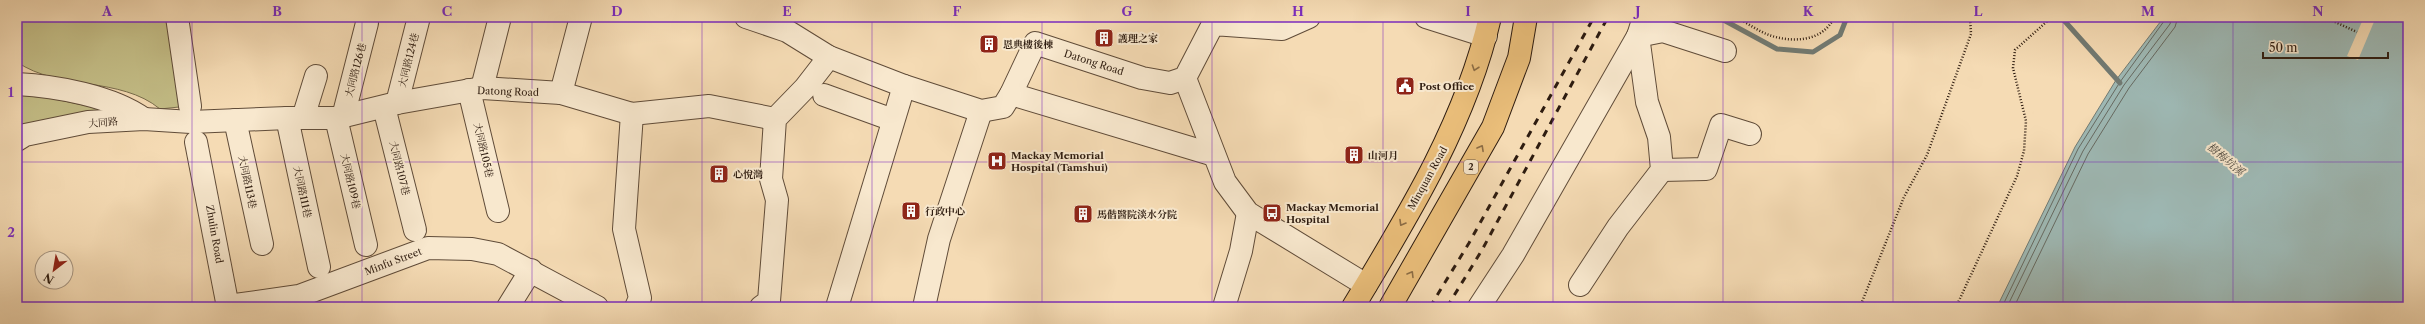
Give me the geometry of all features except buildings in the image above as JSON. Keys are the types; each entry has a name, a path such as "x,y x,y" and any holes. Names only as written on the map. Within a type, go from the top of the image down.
{"main road":[{"name":"2","path":"1390,307 1493,126 1519,58 1526,17"},
{"name":"Minquan Road","path":"1353,307 1441,154 1468,89 1488,26"}],"street":[{"path":"177,17 191,99"},
{"name":"大同路124巷","path":"391,105 419,17"},
{"path":"476,89 500,17"},
{"path":"561,93 581,17"},
{"name":"Datong Road","path":"746,17 786,31 829,57 904,86 981,111 1003,107 1011,94 1035,44 1142,78 1170,84 1184,78"},
{"path":"1309,17 1282,30 1213,24 1184,78 1225,182 1248,213 1366,284"},
{"path":"1426,17 1488,26"},
{"name":"大同路126巷","path":"339,118 367,23"},
{"path":"1641,26 1663,31 1725,51"},
{"path":"1580,285 1618,227 1662,170 1659,137 1647,102 1641,26"},
{"path":"1479,307 1513,255 1641,26"},
{"path":"761,307 769,301 777,200 771,179 775,119 805,88 829,57"},
{"path":"295,118 316,76"},
{"path":"17,84 56,89 105,100 131,110 144,118"},
{"path":"836,307 904,86"},
{"name":"Datong Road","path":"144,118 191,122 339,118 391,105 476,89 561,93 632,114 709,106 775,119"},
{"name":"大同路105巷","path":"476,89 498,211"},
{"path":"1011,94 1214,155"},
{"path":"824,95 893,120"},
{"name":"大同路107巷","path":"391,105 416,230"},
{"path":"924,307 939,239 981,111"},
{"path":"632,114 624,228 640,298 636,307"},
{"name":"大同路","path":"17,140 25,135 88,122 144,118"},
{"name":"大同路111巷","path":"295,118 318,267"},
{"name":"大同路109巷","path":"339,118 366,244"},
{"name":"大同路113巷","path":"235,120 262,244"},
{"path":"1662,170 1706,169 1721,125 1750,134"},
{"name":"Zhulin Road","path":"200,148 228,307"},
{"path":"1224,307 1241,251 1248,213"},
{"name":"Minfu Street","path":"228,307 299,296 428,248 472,249 498,254 531,270 597,307"},
{"path":"508,307 531,270"}],"path":[{"path":"1736,17 1769,35 1796,40 1821,34 1834,17"},
{"path":"1860,307 1904,198 1927,155 1971,34 1970,17"},
{"path":"1956,307 2017,176 2024,150 2026,121 2013,68 2015,50 2032,33 2052,17"},
{"path":"2324,17 2357,32"}],"shaded area":[{"path":"17,17 167,17 179,107 160,109 144,99 127,92 108,87 51,77 34,71 17,62"},
{"path":"17,95 50,98 116,112 17,134"}],"water":[{"path":"2164,17 2408,17 2408,307 1997,307 2075,147 2116,80"}],"pier":[{"path":"2364,17 2376,17 2358,60 2347,56"}],"waterway":[{"name":"樹梅坑溪","path":"1718,17 1777,49 1813,52 1840,35 1847,17"},
{"name":"樹梅坑溪","path":"2061,17 2120,83"}],"railway":[{"path":"1430,307 1469,243 1594,17"},
{"path":"1447,307 1482,250 1608,17"}],"place":[{"name":"護理之家","path":"1104,38"},
{"name":"恩典樓後棟","path":"989,44"},
{"name":"Post Office","path":"1405,86"},
{"name":"山河月","path":"1354,155"},
{"name":"Mackay Memorial Hospital (Tamshui)","path":"997,161"},
{"name":"心悅灣","path":"719,174"},
{"name":"行政中心","path":"911,211"},
{"name":"Mackay Memorial Hospital","path":"1272,213"},
{"name":"馬偕醫院淡水分院","path":"1083,214"}]}
